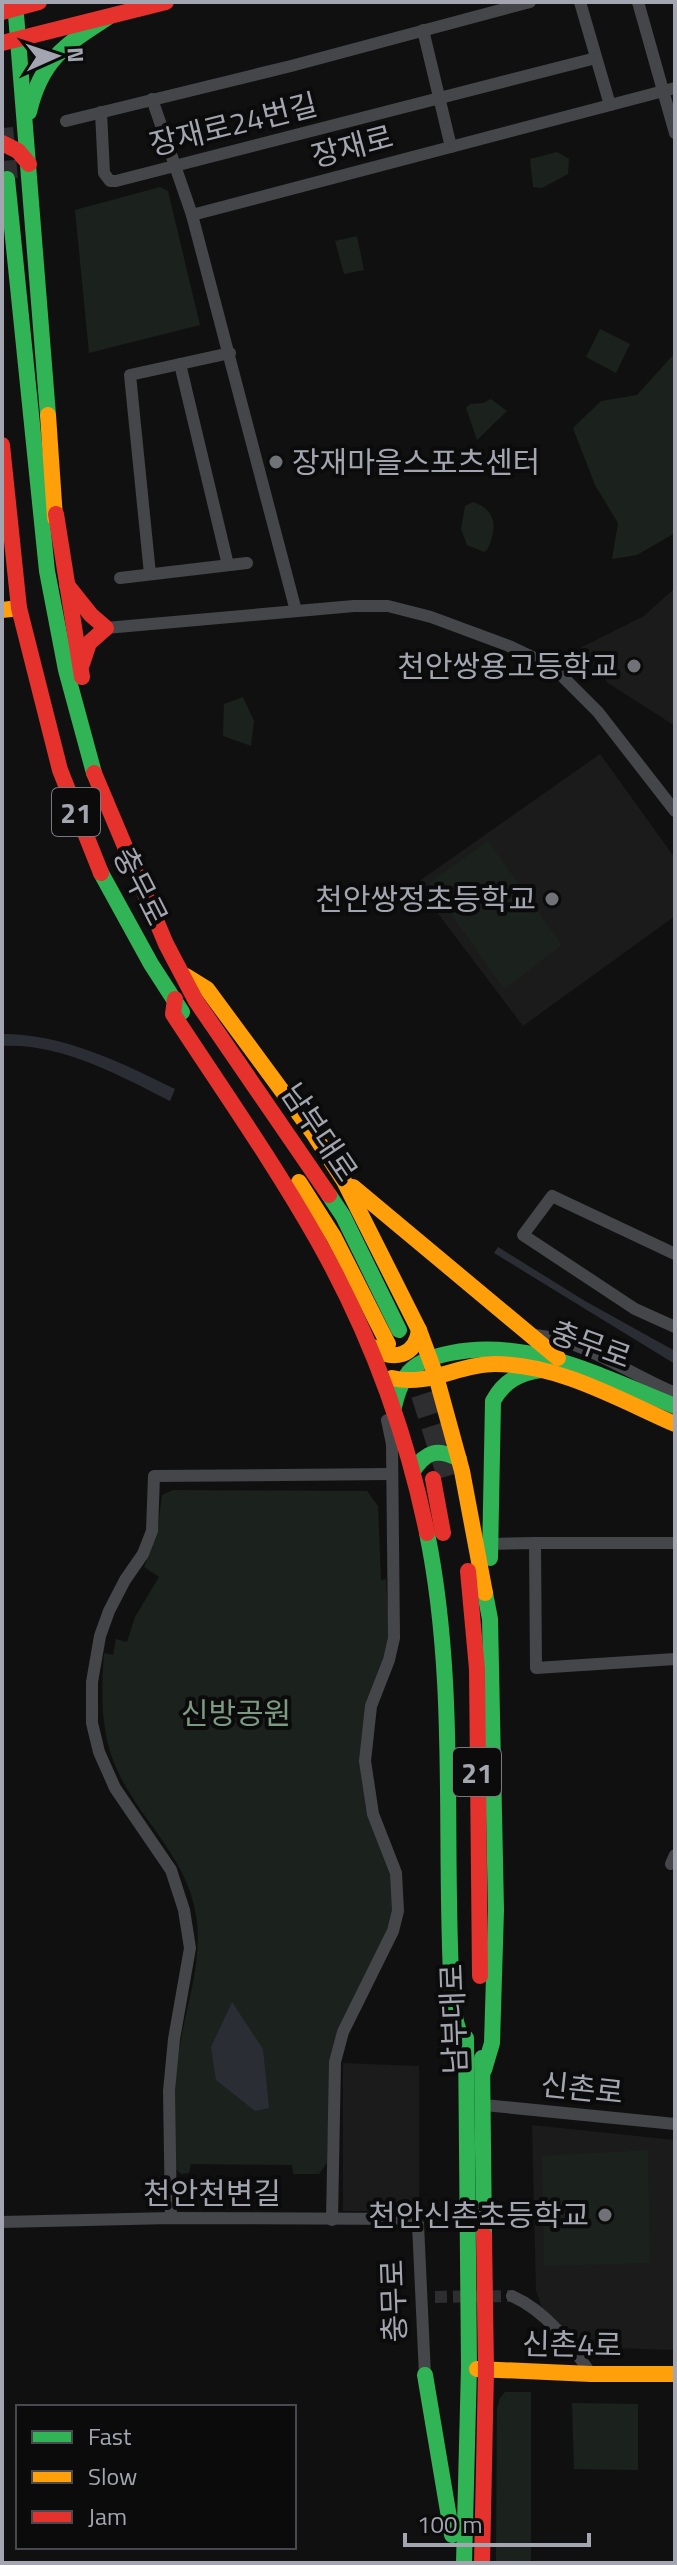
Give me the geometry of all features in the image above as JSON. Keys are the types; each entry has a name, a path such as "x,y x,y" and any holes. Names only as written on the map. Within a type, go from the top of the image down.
{"main road":[{"path":"11,7 39,2"},
{"path":"10,41 166,2"},
{"name":"21","path":"11,7 10,41 29,164 56,514 47,571"},
{"path":"25,133 39,74 54,55 107,18"},
{"path":"2,143 18,151 29,164"},
{"path":"7,179 47,571"},
{"name":"21","path":"2,445 11,609"},
{"path":"56,514 92,722 95,777"},
{"name":"충무로","path":"47,571 56,624 95,777 134,872 182,974"},
{"path":"66,584 106,628 90,638 82,653 81,671"},
{"name":"충무로","path":"11,609 60,770 103,879 151,964 175,999"},
{"path":"182,974 207,989 313,1133 344,1181 419,1330 436,1376 459,1459 490,1619"},
{"name":"남부대로","path":"182,974 196,1001 343,1216 399,1330"},
{"path":"175,999 173,1014 306,1221 369,1344 394,1407 413,1471 435,1562 442,1617 454,2012 466,2053"},
{"name":"남부대로","path":"175,999 334,1237 388,1344"},
{"path":"344,1181 558,1358"},
{"path":"369,1344 386,1356 403,1354 413,1350 418,1342 419,1330"},
{"name":"충무로","path":"399,1381 416,1364 430,1358 469,1348 491,1347 558,1358 675,1406"},
{"name":"충무로","path":"399,1381 411,1383 492,1364 541,1370 675,1424"},
{"path":"484,2070 492,2043 496,1910 490,1619 493,1401 504,1382 515,1375 541,1370"},
{"path":"380,1371 399,1381 394,1407"},
{"path":"413,1471 423,1456 433,1451 445,1451 459,1459"},
{"name":"남부대로","path":"464,2563 469,2367 458,1655 441,1477 466,1548 477,1659 478,1934 480,2042 484,2070 486,2370 482,2563"},
{"path":"666,2374 675,2363"},
{"name":"신촌4로","path":"469,2367 591,2374 666,2374"},
{"path":"425,2375 435,2450 449,2508 455,2563"}],"street":[{"name":"장재로24번길","path":"66,121 291,66 530,2"},
{"path":"580,2 610,105"},
{"path":"638,2 669,90 675,133"},
{"path":"423,30 451,147"},
{"name":"장재로24번길","path":"101,112 106,178 116,181 596,58"},
{"name":"장재로","path":"192,215 669,90"},
{"path":"152,99 192,215 296,611"},
{"path":"150,574 130,375 230,353"},
{"path":"180,364 228,565"},
{"path":"120,578 247,563"},
{"path":"106,628 388,606 431,617 509,646 553,667 598,712 675,811"},
{"path":"675,1254 552,1196 523,1235 635,1309 675,1327"},
{"path":"306,1221 320,1260 370,1366 392,1444"},
{"path":"529,1334 552,1336 675,1393"},
{"path":"332,2220 335,2062 343,2032 393,1931 398,1911 396,1873 373,1814 365,1761 371,1706 394,1638 394,1407"},
{"path":"171,2218 169,2091 174,2039 190,1948 184,1910 171,1870 115,1788 99,1752 92,1723 92,1682 100,1636 109,1611 143,1554 152,1531 154,1476 392,1474"},
{"path":"535,1543 536,1668 675,1659"},
{"path":"490,1544 675,1543"},
{"name":"신촌로","path":"484,2105 675,2124"},
{"name":"천안천변길","path":"2,2222 171,2218 415,2219 418,2224"},
{"name":"충무로","path":"418,2224 425,2375"},
{"path":"512,2296 526,2302 569,2342 591,2374"},
{"path":"420,2298 435,2297"}],"shaded area":[{"name":"천안쌍용고등학교","path":"675,588 675,726 608,683 580,648 644,616"},
{"name":"천안쌍정초등학교","path":"600,754 675,858 675,916 523,1026 439,915 418,882"},
{"path":"2,1034 25,1035 69,1044 175,1089 170,1101 110,1071 68,1055 24,1046 2,1046"},
{"path":"498,1247 585,1301 675,1351 675,1364 494,1253"},
{"path":"232,2002 263,2049 269,2108 255,2111 216,2080 211,2047"},
{"path":"343,2063 419,2066 419,2211 343,2211"},
{"name":"천안신촌초등학교","path":"532,2125 675,2140 675,2350 581,2347 542,2308 536,2290"}],"green space":[{"path":"557,152 569,159 568,174 542,188 533,187 530,159"},
{"path":"160,187 168,191 200,325 89,353 75,210"},
{"path":"357,236 364,270 344,274 335,241"},
{"path":"600,329 630,344 616,373 586,357"},
{"path":"675,353 675,533 637,555 612,559 618,523 595,485 573,428 601,401 637,395"},
{"path":"491,399 507,411 477,440 466,408 470,404"},
{"path":"473,502 487,510 493,522 493,535 484,552 467,545 461,529 465,506"},
{"path":"243,697 254,721 251,746 223,736 224,704"},
{"path":"488,841 562,945 504,989 429,883"},
{"name":"신방공원","path":"173,1490 367,1491 378,1506 381,1580 386,1579 389,1634 361,1761 366,1803 392,1881 393,1908 387,1932 330,2064 327,2163 319,2174 293,2174 292,2165 191,2164 189,2173 181,2174 175,2168 176,2078 195,1972 196,1915 191,1895 174,1858 118,1772 108,1743 102,1698 104,1653 113,1655 116,1639 127,1642 135,1617 159,1577 144,1567 157,1535 162,1495"},
{"path":"648,2150 650,2263 544,2266 542,2156"},
{"path":"505,2392 531,2392 531,2563 496,2563 497,2409"},
{"path":"572,2403 638,2404 638,2470 574,2469"}],"tunnel":[{"path":"2,128 7,179"},
{"path":"412,1363 448,1476"},
{"path":"435,2297 512,2296"}],"traffic: fast":[{"path":"15,2 48,415"},
{"path":"29,112 40,79 57,56 107,18"},
{"path":"7,179 47,571 66,670 94,773"},
{"path":"101,873 151,964 182,1012"},
{"path":"329,1195 343,1216 399,1330"},
{"path":"394,1407 401,1384 419,1364 451,1353 480,1350 537,1355 566,1363 675,1406"},
{"path":"490,1558 493,1401 513,1379 541,1370"},
{"path":"413,1471 433,1453 445,1453 459,1459"},
{"path":"427,1533 443,1648 452,1996 466,2053"},
{"path":"484,2070 492,2043 496,1910 490,1619 485,1593"},
{"path":"464,2563 469,2367 466,2038"},
{"path":"482,2058 484,2235"},
{"path":"425,2375 452,2535"}],"traffic: slow":[{"path":"48,415 55,518"},
{"path":"2,610 19,608"},
{"path":"186,976 207,989 313,1133 344,1181 419,1330 436,1376 462,1471 485,1593"},
{"path":"299,1182 334,1237 388,1344"},
{"path":"353,1187 558,1358"},
{"path":"373,1347 388,1354 402,1354 413,1346 419,1330"},
{"path":"392,1378 418,1380 481,1365 518,1366 565,1376 675,1424"},
{"path":"477,2369 675,2374"}],"traffic: jam":[{"path":"2,12 39,2"},
{"path":"2,43 166,2"},
{"path":"2,143 18,151 29,164"},
{"path":"2,445 19,608 60,770 101,873"},
{"path":"56,514 82,677"},
{"path":"67,585 106,628 89,643 82,664"},
{"path":"94,773 166,944 196,1001 329,1195"},
{"path":"175,999 173,1014 284,1183 354,1311 397,1420 427,1533"},
{"path":"433,1479 443,1533"},
{"path":"468,1571 477,1669 480,1976"},
{"path":"482,2563 486,2370 484,2235"}],"place":[{"name":"장재마을스포츠센터","path":"276,462"},
{"name":"천안쌍용고등학교","path":"634,666"},
{"name":"천안쌍정초등학교","path":"552,899"},
{"name":"천안신촌초등학교","path":"605,2215"}]}
